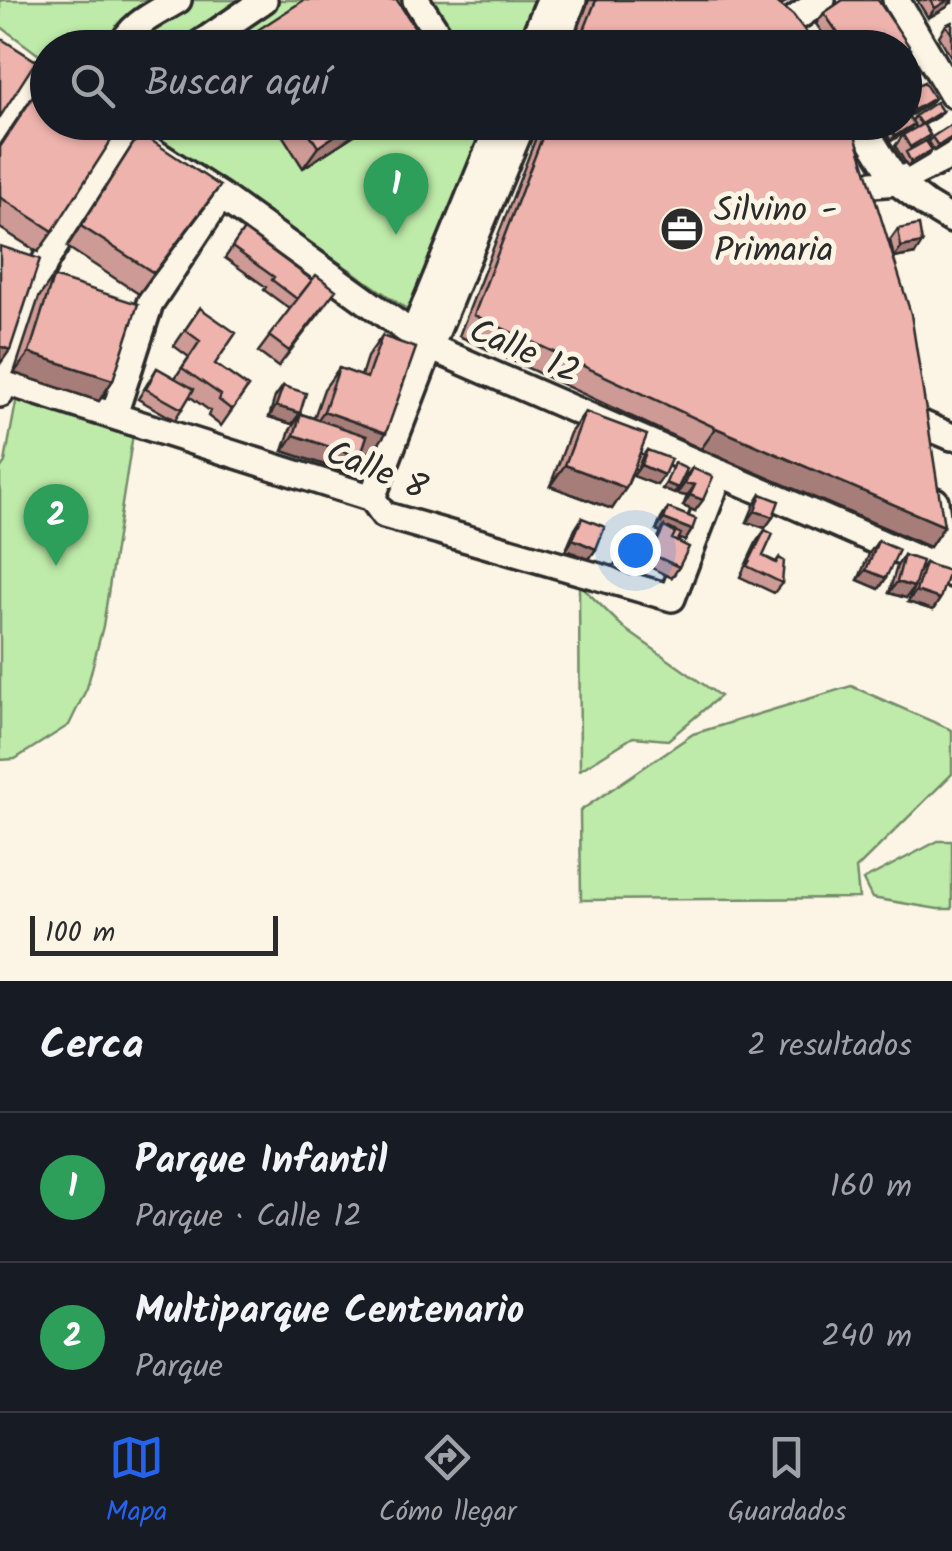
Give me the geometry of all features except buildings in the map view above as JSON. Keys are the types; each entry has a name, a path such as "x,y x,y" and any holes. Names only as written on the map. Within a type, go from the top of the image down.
{"street":[{"path":"133,30 178,0"},
{"path":"220,30 264,0"},
{"path":"416,0 435,30"},
{"path":"538,30 550,0"},
{"path":"562,30 574,0"},
{"path":"784,27 822,0"},
{"path":"896,0 914,30"},
{"path":"763,9 787,30"},
{"path":"922,44 952,94"},
{"path":"12,58 30,70"},
{"path":"0,132 30,93"},
{"path":"2,385 46,260 110,140"},
{"name":"Calle 12","path":"135,140 221,196 422,341 948,572"},
{"path":"372,498 422,341 498,140"},
{"path":"848,140 863,205 865,188 872,184 898,182 952,155"},
{"path":"851,140 898,182 952,220"},
{"path":"114,415 150,303 221,196"},
{"name":"Calle 8","path":"2,385 114,415 372,498 384,515 672,598 720,473"},
{"path":"948,572 923,416 952,437"}],"green space":[{"path":"0,0 539,0 524,30 30,30 30,48 0,26"},
{"path":"162,140 480,140 411,312"},
{"path":"17,397 133,434 103,626 87,688 69,725 15,759 0,760 0,469 5,462"},
{"path":"579,584 625,629 720,696 668,740 633,737 580,770"},
{"path":"851,686 952,730 952,774 856,869 859,898 581,900 580,811 693,734"},
{"path":"938,841 952,841 952,909 872,898 863,880"}],"place":[{"name":"Silvino - Primaria","path":"682,229"},
{"name":"Parque Infantil","path":"396,235"},
{"name":"Multiparque Centenario","path":"56,566"}]}
